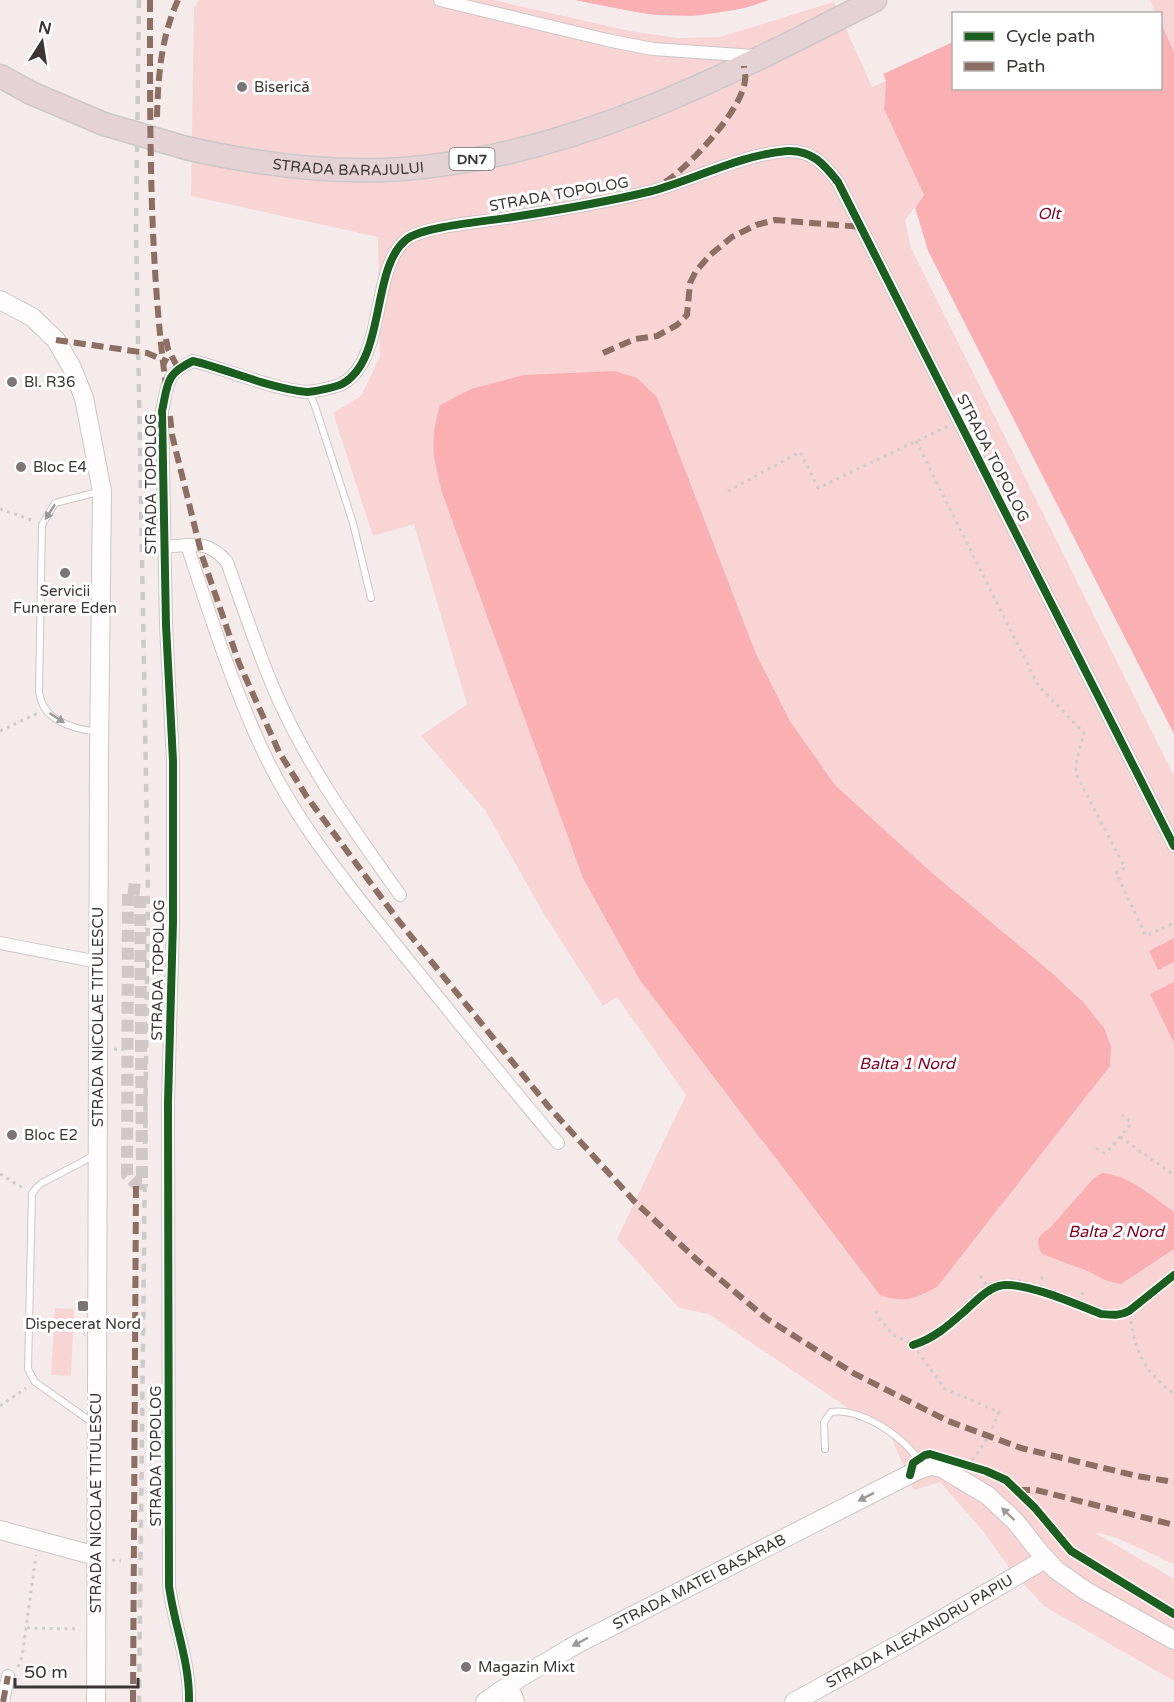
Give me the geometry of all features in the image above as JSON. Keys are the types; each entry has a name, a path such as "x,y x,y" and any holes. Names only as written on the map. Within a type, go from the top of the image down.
{"highway":[{"name":"STRADA BARAJULUI","path":"0,76 31,93 104,124 186,148 249,160 322,168 402,169 516,151 608,124 652,107 765,56 875,0"}],"main road":[{"name":"STRADA NICOLAE TITULESCU","path":"0,300 32,317 56,340 72,368 84,398 102,491 96,1425 103,1557 96,1630 96,1702"},
{"path":"921,1469 936,1467 949,1472 987,1495 1016,1521 1045,1559 1070,1581 1174,1640"},
{"name":"STRADA MATEI BASARAB","path":"493,1697 547,1660 577,1644 921,1469"},
{"path":"0,1530 103,1557"},
{"name":"STRADA ALEXANDRU PAPIU","path":"794,1702 905,1641 1045,1559"},
{"path":"493,1697 513,1696 515,1702"}],"street":[{"path":"440,0 653,49 765,56"},
{"name":"STRADA TOPOLOG","path":"189,1702 187,1666 169,1586 168,1102 173,922 173,761 166,625 162,411 170,377 178,368 193,361 309,392 342,384 357,370 368,353 395,253 408,238 429,230 555,211 653,190 756,157 788,151 813,155 838,182 1174,846"},
{"path":"187,545 232,679 263,752 297,810 337,871 471,1040 558,1143"},
{"path":"164,547 199,545 215,549 227,562 274,689 306,753 345,818 400,895"},
{"path":"0,943 98,962"},
{"path":"3,1702 8,1676"}],"lane":[{"path":"309,392 353,523 371,598"},
{"path":"99,732 77,729 59,721 45,710 40,702 39,692 42,525 55,503 102,491"},
{"path":"96,1425 35,1382 28,1369 32,1194 42,1183 97,1154"},
{"path":"825,1449 824,1422 831,1412 843,1410 886,1429 910,1450 921,1469"}],"path":[{"path":"728,491 800,452 818,488 959,421"},
{"path":"916,441 1038,685 1084,733 1076,760 1077,774 1125,868 1116,873 1146,936 1174,923"},
{"path":"0,508 42,525"},
{"path":"0,731 45,710"},
{"path":"1096,1148 1104,1153 1130,1125 1128,1118 1122,1115"},
{"path":"1120,1137 1171,1175"},
{"path":"0,1174 32,1194"},
{"path":"1040,1287 1043,1273"},
{"path":"912,1344 926,1341 939,1334 986,1293 999,1286 1021,1286 1101,1314 1114,1315 1123,1314 1174,1273"},
{"path":"980,1276 987,1286"},
{"path":"912,1344 945,1324 987,1286 1009,1279 1040,1287 1094,1307 1116,1311 1129,1308"},
{"path":"1080,1302 1084,1288"},
{"path":"1129,1308 1134,1342 1139,1355 1158,1382 1174,1394"},
{"path":"876,1311 893,1335 912,1344 945,1389 999,1412 989,1436 969,1466"},
{"path":"927,1326 930,1333"},
{"path":"1151,1372 1156,1369"},
{"path":"0,1406 35,1382"},
{"path":"8,1676 19,1665 27,1628 38,1540"},
{"path":"103,1557 121,1561"},
{"path":"27,1628 96,1630"}],"shaded area":[{"path":"199,0 493,0 630,31 677,38 720,37 834,2 872,87 886,81 884,109 924,195 905,220 911,248 1174,776 1174,1564 1117,1538 1094,1532 1174,1579 1174,1681 1044,1606 1011,1570 983,1531 940,1482 914,1490 891,1437 709,1314 679,1308 617,1239 686,1095 617,997 603,1006 544,914 485,810 421,736 467,704 414,524 373,536 333,413 361,396 380,357 378,237 191,196 194,8","holes":["442,493 756,654 790,721 835,785 931,872 1052,973 1084,1003 1104,1028 1111,1046 880,1295 639,979 583,877"]},
{"path":"1150,0 1174,0 1174,52 1162,25 1162,12 1156,12"},
{"path":"55,1308 74,1309 71,1376 51,1375"}],"water":[{"path":"575,0 769,0 725,12 695,16 664,16"},
{"name":"Olt","path":"1162,25 1174,52 1174,734 928,251 915,208 924,195 884,109 886,81 883,74 952,42 952,90 1162,90"},
{"name":"Balta 1 Nord","path":"615,371 637,378 657,397 756,654 790,721 835,785 931,872 1052,973 1084,1003 1104,1028 1111,1046 1110,1066 937,1287 916,1297 896,1299 880,1295 639,979 583,878 442,493 436,469 433,440 440,405 471,389 524,375"},
{"path":"1174,938 1174,962 1158,970 1149,951"},
{"path":"1174,982 1174,1043 1150,994"},
{"name":"Balta 2 Nord","path":"1102,1173 1131,1182 1174,1212 1174,1249 1121,1284 1107,1281 1088,1271 1042,1254 1038,1242 1040,1236 1050,1228 1093,1179"}],"pier":[{"path":"572,0 651,15 695,16 749,8 772,0 771,3 749,11 695,19 650,18 574,3"},
{"path":"915,208 928,251 1174,737 926,252 913,211"}],"tunnel":[{"path":"128,889 140,890 142,1184 136,1184 127,1175 128,889"}],"railway":[{"path":"139,0 136,227 148,888 139,1702"}],"marked path":[{"path":"150,0 153,242 166,386"},
{"path":"157,117 158,87 164,43 178,0"},
{"path":"665,182 700,151 725,121 742,92 745,78 744,66"},
{"path":"603,353 635,339 657,336 677,325 687,315 690,283 696,271 710,255 732,237 756,225 775,220 862,227"},
{"path":"166,339 168,349 178,368"},
{"path":"56,340 147,353 168,362"},
{"path":"170,416 172,435 202,556 239,663 279,752 307,797 398,920 548,1106 635,1202 696,1259 767,1319 855,1374 948,1421 1021,1448 1137,1476 1174,1482"},
{"path":"133,1702 136,1184"},
{"path":"1018,1490 1036,1490 1174,1525"},
{"path":"3,1702 8,1676"}],"cycle path":[{"path":"189,1702 187,1672 169,1586 168,1102 173,922 173,761 166,625 162,411 169,381 177,370 193,361 292,390 310,392 339,385 356,372 366,355 373,335 382,291 395,252 415,234 442,227 548,212 635,195 669,186 735,162 770,153 796,151 817,159 838,182 1174,846"},
{"path":"913,1345 928,1339 954,1321 990,1290 999,1286 1009,1285 1035,1290 1101,1314 1116,1315 1129,1311 1174,1275"},
{"path":"910,1475 913,1463 930,1454 986,1471 1006,1480 1035,1508 1071,1551 1174,1614"}],"place":[{"name":"Biserică","path":"242,87"},
{"name":"Bl. R36","path":"12,382"},
{"name":"Bloc E4","path":"21,467"},
{"name":"Servicii Funerare Eden","path":"65,573"},
{"name":"Bloc E2","path":"12,1135"},
{"name":"Dispecerat Nord","path":"83,1306"},
{"name":"Magazin Mixt","path":"466,1667"}]}
